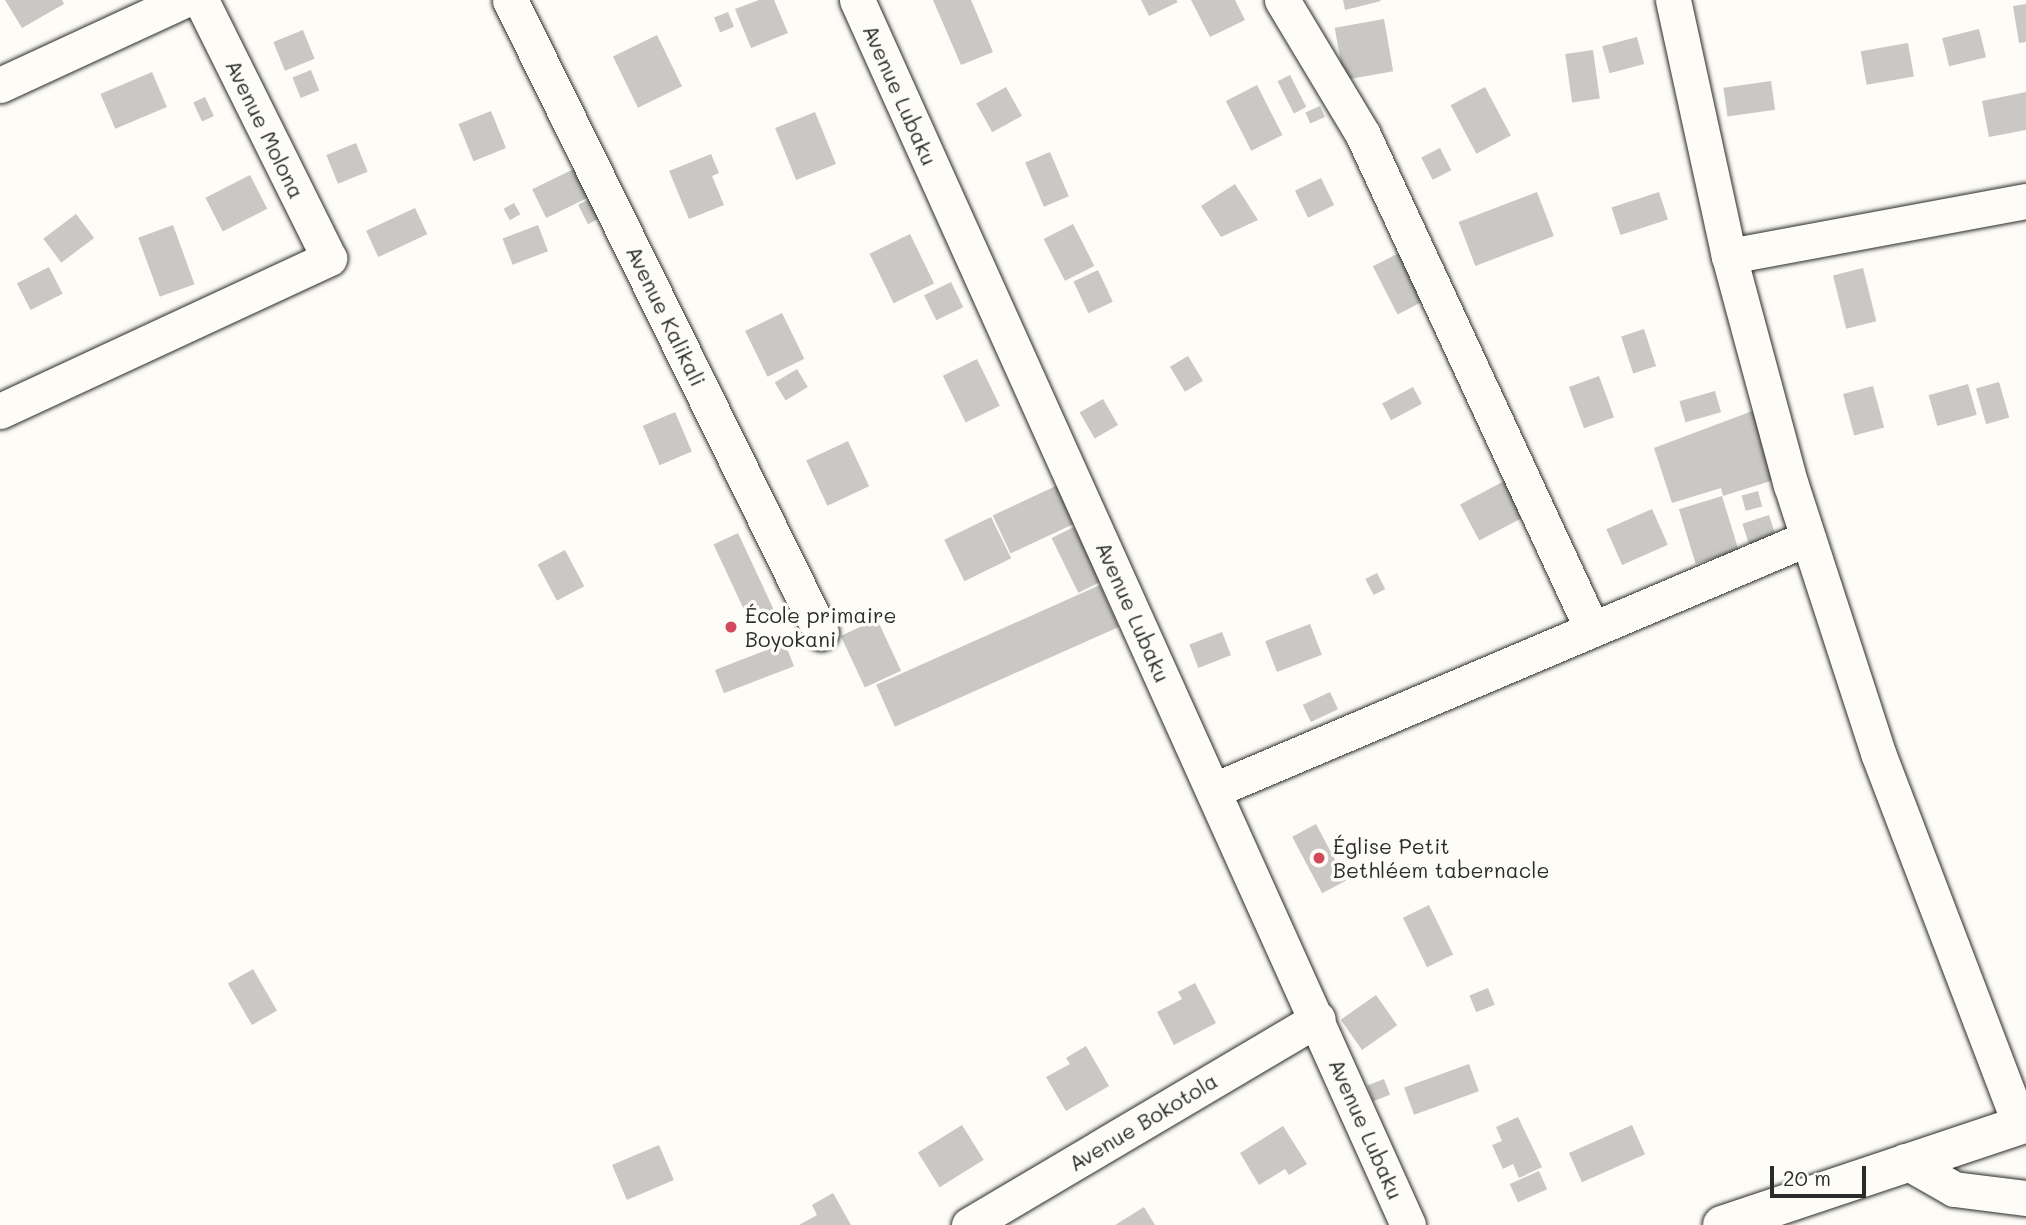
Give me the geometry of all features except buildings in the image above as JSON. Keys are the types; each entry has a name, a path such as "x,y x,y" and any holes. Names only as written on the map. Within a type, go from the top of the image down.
{"main road":[{"path":"1746,1221 1905,1161 2023,1124"}],"street":[{"path":"0,85 184,0"},
{"name":"Avenue Molona","path":"0,411 329,258 201,0"},
{"name":"Avenue Kalikali","path":"510,0 821,633"},
{"name":"Avenue Lubaku","path":"857,0 1318,1019 1408,1225"},
{"path":"1282,0 1363,135 1592,629"},
{"path":"1673,0 1728,256 1808,538 1878,753 2023,1124"},
{"path":"1728,256 2026,201"},
{"path":"1214,790 1808,538"},
{"name":"Avenue Bokotola","path":"969,1225 1318,1019"},
{"path":"1905,1161 1954,1189 2026,1198"}],"place":[{"name":"École primaire Boyokani","path":"731,627"},
{"name":"Église Petit Bethléem tabernacle","path":"1319,858"}]}
